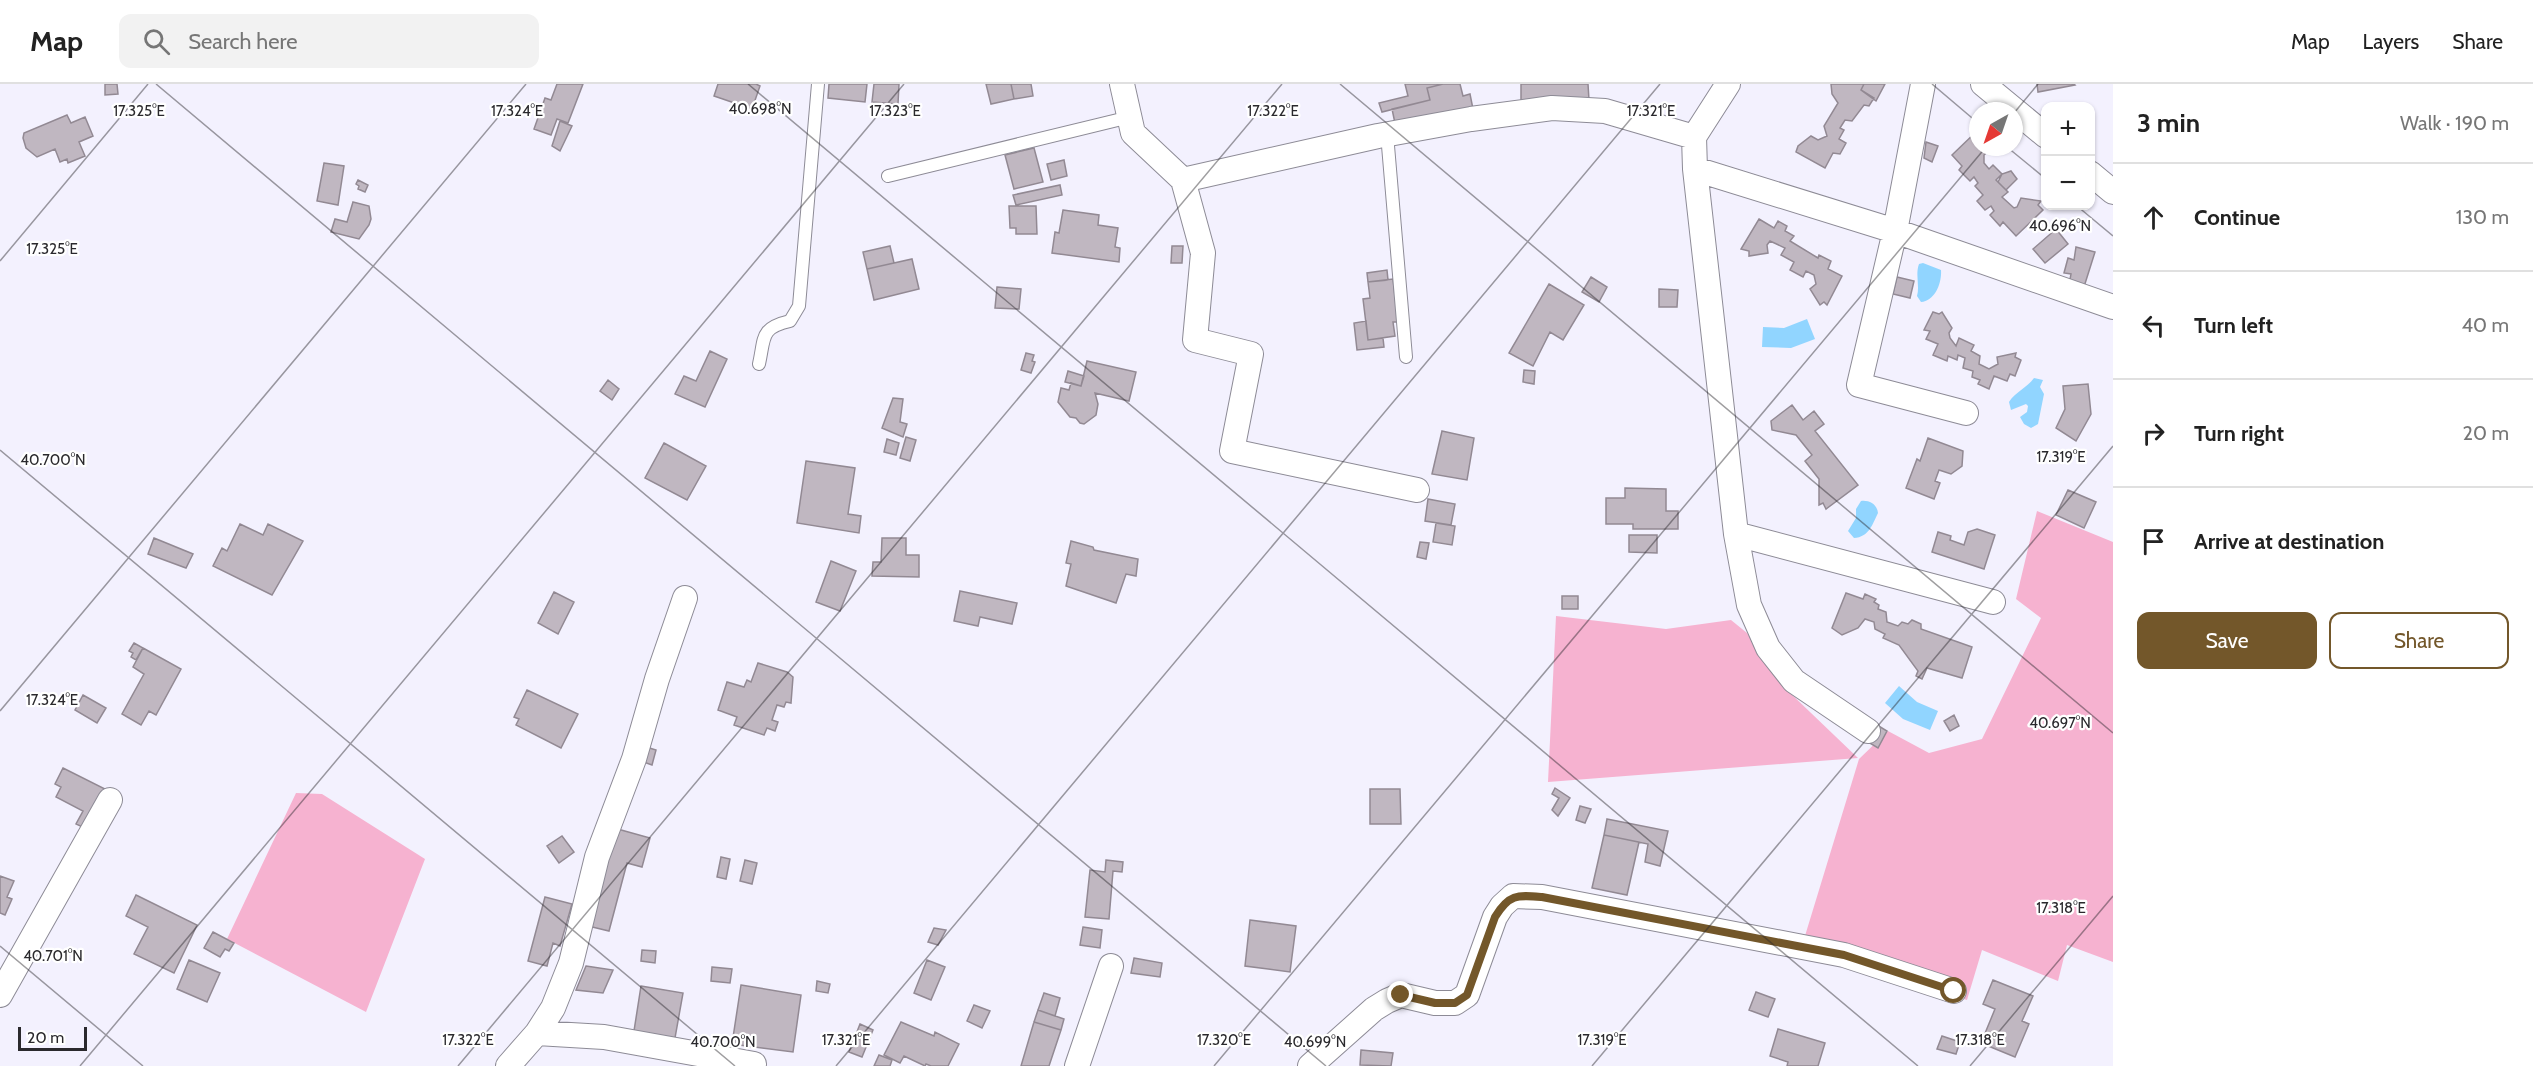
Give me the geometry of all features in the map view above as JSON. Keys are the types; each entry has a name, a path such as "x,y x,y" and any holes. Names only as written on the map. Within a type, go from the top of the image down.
{"street":[{"path":"1122,84 1133,133 1183,180 1203,253 1195,340 1251,354 1232,451 1417,489"},
{"path":"1728,84 1694,137 1695,169 1736,534 1749,605 1768,648 1794,681 1868,731"},
{"path":"1923,84 1895,231 1859,384 1966,413"},
{"path":"1983,84 2041,132"},
{"path":"1183,180 1387,134 1552,108 1605,111 1694,137"},
{"path":"1695,169 1895,231 2113,307"},
{"path":"2095,176 2113,192"},
{"path":"1736,534 1993,602"},
{"path":"508,1066 537,1033 553,1008 571,963 597,857 634,759 657,679 685,598"},
{"path":"0,995 110,800"},
{"path":"1310,1066 1374,1009 1387,1001 1401,995 1435,1003 1455,1003 1467,995 1495,917 1502,906 1513,896 1542,897 1844,955 1954,991"},
{"path":"1077,1066 1111,966"},
{"path":"537,1033 604,1037 754,1064"}],"lane":[{"path":"759,364 767,330 774,325 790,321 799,306 818,84"},
{"path":"888,176 1130,117"},
{"path":"1387,134 1407,357"}],"shaded area":[{"path":"2037,511 2113,542 2113,962 2067,945 2058,981 1982,950 1967,1000 1801,949 1859,759 1888,731 1929,753 1982,739 2041,618 2016,599"},
{"path":"1556,616 1666,629 1731,620 1747,633 1787,690 1858,758 1548,782"},
{"path":"296,793 322,794 425,859 366,1012 227,939"}],"water":[{"path":"1923,263 1941,270 1941,275 1934,295 1921,302 1917,296 1917,272 1919,264"},
{"path":"1807,319 1815,339 1791,348 1762,347 1763,327 1784,328"},
{"path":"2034,378 2043,380 2040,387 2044,394 2038,424 2031,428 2024,424 2020,417 2027,412 2028,406 2026,404 2011,410 2009,402"},
{"path":"1861,501 1872,503 1878,513 1867,533 1854,538 1848,531 1856,518 1856,509"},
{"path":"1899,686 1917,702 1938,711 1930,730 1903,719 1885,703"}],"building":[{"path":"105,84 117,84 118,94 105,95"},
{"path":"557,84 583,84 568,123 557,119 551,135 534,129 545,98 551,100"},
{"path":"718,84 756,84 760,86 752,109 714,96"},
{"path":"829,84 867,84 865,102 828,98"},
{"path":"874,84 899,84 898,104 872,102"},
{"path":"986,84 1011,84 1014,99 991,104"},
{"path":"1011,84 1031,84 1033,96 1014,99"},
{"path":"1405,84 1443,84 1427,88 1430,100 1382,112 1379,103 1408,96"},
{"path":"1443,84 1460,84 1463,96 1470,94 1473,109 1396,128 1392,109 1430,100 1427,88"},
{"path":"1521,84 1588,84 1589,100 1521,105"},
{"path":"1831,84 1864,84 1861,90 1874,98 1869,106 1864,105 1852,121 1845,120 1840,128 1844,130 1839,139 1846,143 1840,154 1833,153 1825,168 1796,152 1798,146 1811,136 1818,140 1827,136 1824,126 1838,103 1832,94"},
{"path":"1864,84 1885,84 1876,101 1861,90"},
{"path":"2037,84 2074,84 2075,85 2038,92"},
{"path":"67,115 71,123 85,117 93,136 79,142 85,156 68,163 67,159 60,162 55,149 37,157 26,148 24,133"},
{"path":"560,121 572,126 560,151 552,146"},
{"path":"1969,139 1969,156 1984,156 1984,163 1989,169 1993,165 2002,174 1996,180 2008,192 2002,197 2014,208 2017,207 2021,198 2041,201 2038,205 2043,210 2016,236 2003,222 2000,226 1990,215 1994,211 1991,206 1985,210 1977,201 1983,195 1975,186 1978,183 1974,177 1970,181 1959,170 1962,166 1952,155"},
{"path":"1926,142 1938,146 1932,162 1924,158"},
{"path":"1034,148 1043,182 1014,189 1005,155"},
{"path":"1064,160 1067,176 1051,180 1047,164"},
{"path":"324,163 344,166 338,205 317,201"},
{"path":"2011,171 2017,179 2006,190 1998,182 2002,174"},
{"path":"358,180 368,185 365,192 358,189 359,186 356,184"},
{"path":"1060,185 1062,195 1016,205 1013,195"},
{"path":"353,202 369,206 371,219 359,239 331,232 335,219 347,222"},
{"path":"1009,206 1036,206 1037,234 1016,234 1016,228 1010,228"},
{"path":"1063,210 1099,215 1098,225 1118,228 1115,247 1120,248 1119,262 1052,253 1055,232 1059,233"},
{"path":"1759,219 1774,228 1778,221 1787,226 1785,231 1794,236 1790,241 1818,258 1819,255 1831,261 1828,269 1842,276 1827,305 1824,302 1820,305 1810,289 1816,284 1814,275 1806,271 1803,277 1790,270 1794,262 1781,255 1785,248 1770,241 1767,245 1768,253 1749,256 1749,251 1741,249"},
{"path":"2056,229 2068,244 2045,263 2033,249"},
{"path":"890,246 894,263 867,269 863,252"},
{"path":"1172,246 1183,246 1182,263 1171,263"},
{"path":"2076,247 2095,252 2083,290 2069,285 2071,274 2064,273 2068,258 2074,260"},
{"path":"912,259 919,289 874,300 867,269"},
{"path":"1387,270 1388,280 1368,282 1367,273"},
{"path":"1591,277 1607,287 1599,302 1582,292"},
{"path":"1897,277 1914,281 1910,298 1893,294"},
{"path":"1393,279 1398,322 1393,322 1395,336 1368,340 1363,299 1370,298 1368,282"},
{"path":"1549,284 1584,305 1563,340 1550,332 1533,366 1509,353"},
{"path":"997,287 1021,289 1019,309 995,308"},
{"path":"1659,289 1678,290 1677,307 1659,307"},
{"path":"1933,312 1939,314 1942,312 1952,328 1949,333 1950,338 1956,346 1959,338 1974,345 1971,351 1980,356 1979,364 1989,369 1998,364 1997,357 2016,353 2015,357 2021,360 2015,376 2010,374 2007,381 1994,376 1989,389 1978,384 1980,380 1972,377 1973,371 1963,368 1965,358 1958,355 1957,360 1948,356 1947,361 1933,355 1938,344 1926,339 1930,331 1924,330"},
{"path":"1366,321 1368,340 1383,338 1384,347 1357,350 1354,323"},
{"path":"710,351 727,359 705,407 675,394 684,376 696,381"},
{"path":"1026,353 1034,355 1032,361 1035,362 1031,373 1021,370"},
{"path":"1087,361 1136,372 1129,401 1095,393 1098,404 1096,415 1084,424 1070,417 1058,402 1061,388 1069,390 1071,383 1081,386"},
{"path":"1524,370 1535,371 1534,384 1523,382"},
{"path":"1068,371 1084,376 1081,386 1065,382"},
{"path":"608,380 619,389 612,400 600,391"},
{"path":"2088,384 2091,414 2076,441 2056,428 2065,409 2063,386"},
{"path":"893,398 903,399 900,422 907,424 903,437 882,428"},
{"path":"1792,405 1803,420 1814,411 1824,424 1815,431 1858,485 1826,509 1823,503 1819,505 1819,479 1805,461 1812,455 1796,435 1772,430 1771,421"},
{"path":"1442,431 1474,438 1467,480 1432,474"},
{"path":"906,437 916,440 910,461 900,458"},
{"path":"1928,438 1963,451 1962,466 1951,474 1939,470 1935,481 1940,483 1934,499 1906,488 1917,459 1920,461"},
{"path":"887,439 899,443 896,455 884,452"},
{"path":"664,443 706,466 687,500 645,478"},
{"path":"806,461 855,468 848,514 861,516 859,533 797,523"},
{"path":"1625,488 1666,489 1666,511 1678,511 1678,529 1633,529 1633,524 1606,524 1606,498 1625,498"},
{"path":"2068,490 2096,502 2084,528 2056,515"},
{"path":"1428,499 1455,504 1451,525 1425,521"},
{"path":"1436,523 1455,526 1452,545 1433,542"},
{"path":"240,524 263,535 268,524 303,541 272,595 213,566 222,548 227,551"},
{"path":"1977,529 1995,535 1984,569 1932,552 1938,532 1951,536 1950,540 1964,545 1968,532"},
{"path":"1629,535 1657,535 1657,553 1629,552"},
{"path":"154,538 193,554 186,568 148,554"},
{"path":"882,538 906,538 906,555 919,555 919,577 872,576 873,562 881,562"},
{"path":"1071,541 1093,547 1094,550 1138,559 1136,576 1126,574 1116,603 1066,586 1071,564 1066,563"},
{"path":"1420,542 1429,543 1426,559 1417,557"},
{"path":"831,561 856,571 840,611 816,602"},
{"path":"960,591 1017,603 1012,624 980,617 978,626 954,621"},
{"path":"554,592 574,602 558,634 538,623"},
{"path":"1846,593 1863,599 1865,594 1876,599 1874,602 1879,605 1878,609 1886,612 1887,622 1898,626 1902,622 1908,624 1912,620 1921,624 1921,629 1972,647 1962,678 1927,668 1922,679 1916,676 1918,671 1899,645 1883,638 1885,634 1875,629 1874,622 1865,619 1858,628 1842,635 1832,628"},
{"path":"1562,596 1578,596 1578,609 1562,609"},
{"path":"134,643 143,648 136,660 131,657 133,653 129,651"},
{"path":"143,648 181,669 156,715 149,711 141,725 122,714 144,674 133,667"},
{"path":"758,663 787,672 793,677 791,703 786,702 784,707 777,705 772,720 778,722 775,731 767,728 764,735 734,725 737,717 718,710 727,682 744,687 747,680 751,682"},
{"path":"527,690 578,714 561,748 516,725 519,719 514,717"},
{"path":"83,695 106,708 97,723 75,710"},
{"path":"1954,715 1959,726 1950,731 1944,721"},
{"path":"1877,725 1887,731 1878,748 1868,742"},
{"path":"643,746 656,750 652,765 638,760"},
{"path":"63,768 111,792 91,831 76,824 83,811 56,797 61,787 55,784"},
{"path":"1555,788 1570,798 1558,816 1552,810 1559,798 1552,794"},
{"path":"1370,789 1400,789 1401,824 1370,824"},
{"path":"1580,806 1591,809 1585,823 1576,820"},
{"path":"1607,819 1668,831 1660,866 1645,862 1648,844 1604,835"},
{"path":"614,828 650,838 642,867 627,863 609,931 588,926"},
{"path":"1604,835 1639,842 1627,895 1592,888"},
{"path":"562,836 574,852 559,863 547,846"},
{"path":"721,857 730,859 726,879 717,877"},
{"path":"745,860 757,863 752,884 740,881"},
{"path":"1106,860 1123,862 1122,872 1113,871 1109,919 1085,917 1090,870 1105,872"},
{"path":"0,876 14,881 7,897 12,899 5,915 0,913"},
{"path":"136,895 197,925 174,973 134,954 148,927 126,916"},
{"path":"545,897 572,904 560,946 553,943 547,966 528,961"},
{"path":"1250,920 1296,926 1290,972 1245,966"},
{"path":"1083,927 1102,930 1100,948 1080,945"},
{"path":"934,928 946,930 938,945 928,942"},
{"path":"213,932 234,943 229,951 225,949 220,957 204,948"},
{"path":"642,950 656,951 655,963 641,961"},
{"path":"1134,958 1162,963 1160,977 1131,973"},
{"path":"189,960 220,973 207,1002 177,989"},
{"path":"927,960 945,967 931,1000 914,993"},
{"path":"586,966 613,970 603,993 576,990"},
{"path":"712,967 732,969 730,983 711,981"},
{"path":"1993,980 2033,996 2022,1021 2029,1024 2015,1057 1981,1043 1995,1009 1983,1004"},
{"path":"817,981 830,984 828,993 816,991"},
{"path":"741,985 801,995 793,1052 732,1044"},
{"path":"641,986 683,993 675,1038 634,1031"},
{"path":"1756,992 1775,999 1768,1017 1749,1010"},
{"path":"1044,993 1060,998 1055,1016 1038,1010"},
{"path":"974,1005 990,1011 982,1028 967,1021"},
{"path":"1038,1010 1064,1019 1061,1030 1034,1022"},
{"path":"901,1022 934,1036 935,1032 959,1044 948,1066 926,1064 925,1066 904,1056 900,1063 884,1055"},
{"path":"1034,1022 1061,1030 1049,1066 1021,1066"},
{"path":"860,1024 873,1030 862,1057 849,1052"},
{"path":"1778,1029 1825,1043 1818,1066 1787,1066 1788,1062 1770,1056"},
{"path":"1942,1036 1960,1042 1956,1054 1937,1049"},
{"path":"1361,1050 1393,1053 1391,1066 1360,1065"},
{"path":"879,1055 892,1060 890,1066 874,1066"}],"route":[{"path":"1401,995 1435,1003 1455,1003 1467,995 1495,917 1502,906 1513,896 1542,897 1844,955 1954,991"}]}
